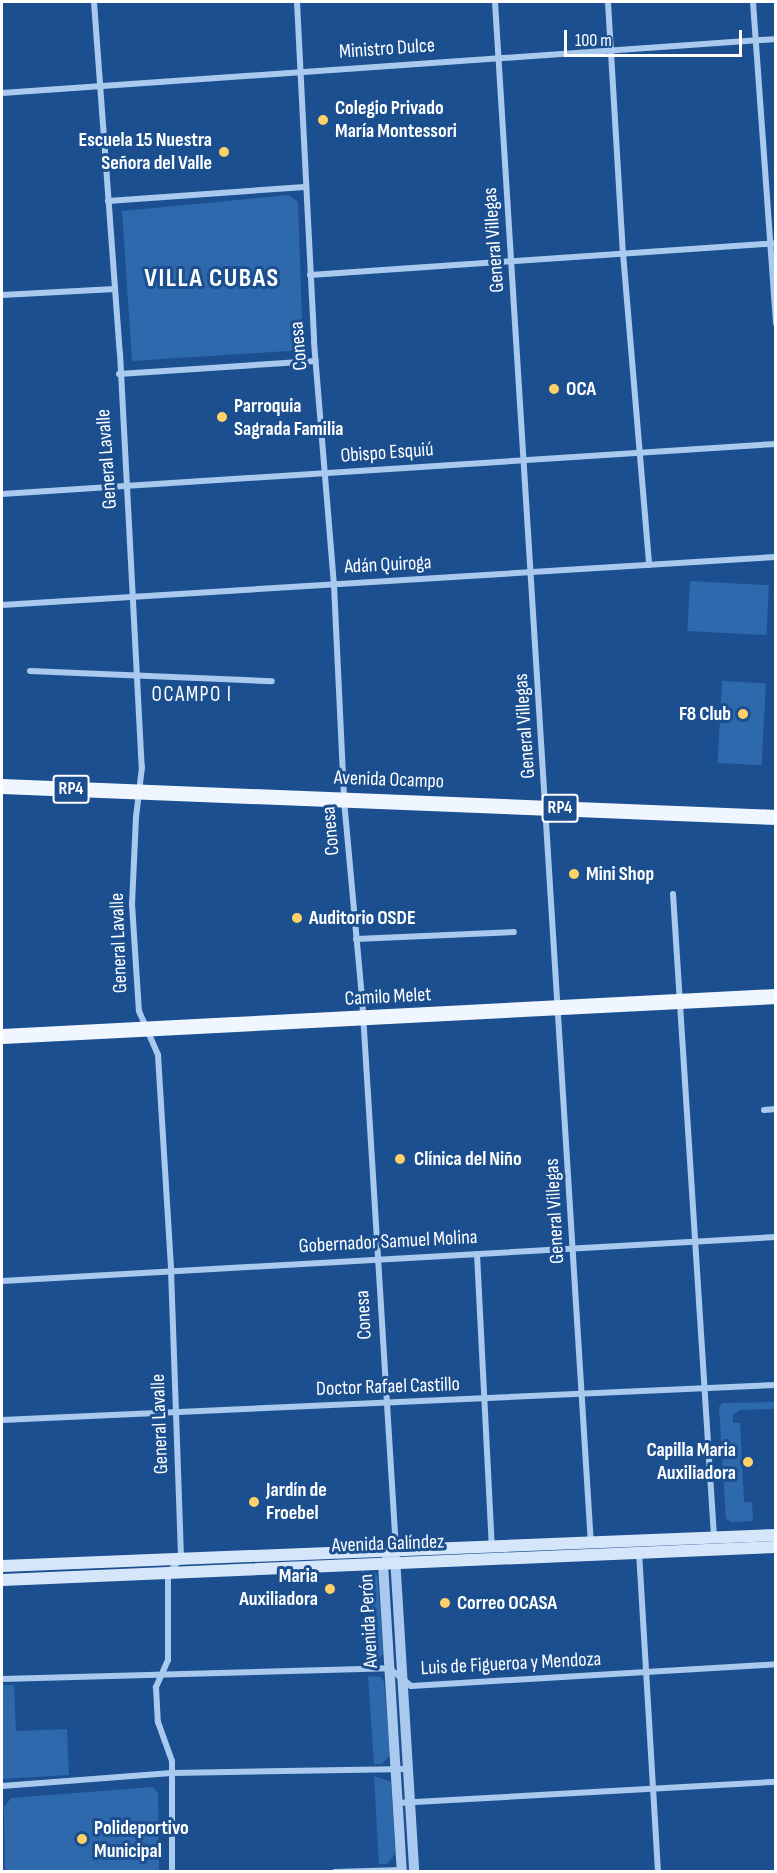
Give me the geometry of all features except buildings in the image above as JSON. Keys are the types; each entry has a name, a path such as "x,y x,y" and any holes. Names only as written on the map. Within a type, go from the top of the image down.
{"main road":[{"name":"Avenida Ocampo","path":"2,786 776,817"},
{"name":"Camilo Melet","path":"2,1036 363,1020 776,996"},
{"name":"Avenida Galíndez","path":"715,1544 776,1535"},
{"name":"Avenida Galíndez","path":"2,1580 389,1564 639,1547 715,1544 776,1548"},
{"name":"Avenida Galíndez","path":"2,1566 492,1547 592,1549"}],"street":[{"name":"General Lavalle","path":"94,2 115,289 142,766 132,904 139,1011 144,1029 158,1055 171,1270 181,1559"},
{"name":"Conesa","path":"297,2 310,275 334,585 344,800 363,1020 385,1405 396,1550"},
{"name":"General Villegas","path":"495,2 592,1549"},
{"path":"608,2 623,253 649,565"},
{"path":"753,2 773,243 776,323"},
{"name":"Ministro Dulce","path":"2,93 776,39"},
{"path":"108,201 305,187"},
{"path":"310,275 773,243"},
{"path":"2,296 115,289"},
{"path":"119,374 316,361"},
{"name":"Obispo Esquiú","path":"2,494 776,444"},
{"name":"Adán Quiroga","path":"2,605 776,557"},
{"path":"30,671 272,681"},
{"path":"673,894 702,1388 715,1544"},
{"path":"356,939 514,932"},
{"path":"764,1110 776,1109"},
{"name":"Gobernador Samuel Molina","path":"2,1281 776,1237"},
{"path":"477,1254 492,1547"},
{"name":"Doctor Rafael Castillo","path":"2,1420 176,1411 385,1405 776,1385"},
{"path":"639,1547 658,1872"},
{"name":"Avenida Perón","path":"396,1550 389,1564 389,1668 402,1871"},
{"path":"172,1872 172,1773 158,1722 156,1688 168,1660 168,1573 181,1559"},
{"name":"Avenida Perón","path":"389,1564 402,1678 414,1872"},
{"name":"Luis de Figueroa y Mendoza","path":"389,1668 411,1686 776,1664"},
{"path":"2,1679 389,1668"},
{"path":"2,1786 172,1773 407,1769"},
{"path":"397,1803 776,1782"},
{"path":"335,1872 402,1871"}],"shaded area":[{"path":"289,195 298,202 303,350 132,361 122,211"},
{"path":"690,581 769,585 766,635 687,631"},
{"path":"722,681 766,683 762,765 718,763"},
{"path":"775,1402 775,1409 740,1410 733,1415 733,1423 740,1423 744,1502 752,1502 753,1521 731,1522 726,1519 719,1407 723,1403"},
{"path":"362,1571 376,1573 378,1578 383,1654 375,1664 367,1664"},
{"path":"368,1676 381,1677 384,1682 390,1755 382,1764 374,1764"},
{"path":"2,1685 14,1685 16,1731 67,1729 69,1775 2,1779"},
{"path":"374,1776 391,1782 395,1854 387,1864 379,1864"},
{"name":"Polideportivo Municipal","path":"153,1787 158,1793 159,1871 5,1871 4,1807 11,1798"}],"place":[{"name":"Colegio Privado María Montessori","path":"323,120"},
{"name":"Escuela 15 Nuestra Señora del Valle","path":"224,152"},
{"name":"OCA","path":"554,389"},
{"name":"Parroquia Sagrada Familia","path":"222,417"},
{"name":"F8 Club","path":"743,714"},
{"name":"Mini Shop","path":"574,874"},
{"name":"Auditorio OSDE","path":"297,918"},
{"name":"Clínica del Niño","path":"400,1159"},
{"name":"Capilla Maria Auxiliadora","path":"748,1462"},
{"name":"Jardín de Froebel","path":"254,1502"},
{"name":"Maria Auxiliadora","path":"330,1589"},
{"name":"Correo OCASA","path":"445,1603"},
{"name":"Polideportivo Municipal","path":"82,1839"}],"district":[{"name":"VILLA CUBAS","path":"212,279"},
{"name":"OCAMPO I","path":"192,695"}]}
